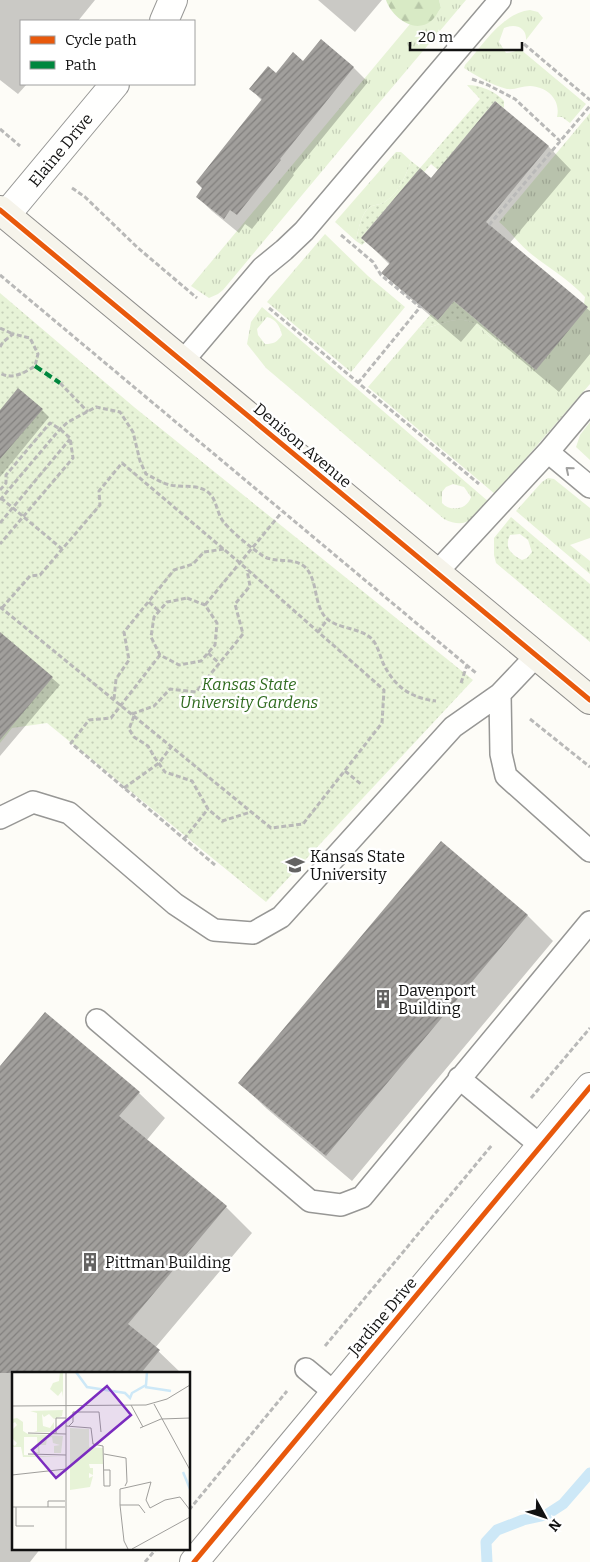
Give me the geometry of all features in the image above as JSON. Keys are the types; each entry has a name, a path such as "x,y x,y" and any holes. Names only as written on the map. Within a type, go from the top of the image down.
{"street":[{"path":"164,20 172,0"},
{"name":"Elaine Drive","path":"8,221 45,167 114,85"},
{"name":"Denison Avenue","path":"8,221 183,362 590,700"},
{"name":"Jardine Drive","path":"194,1562 590,1086"}],"lane":[{"path":"183,362 262,268 304,231 500,0"},
{"path":"437,572 548,452 590,402"},
{"path":"548,452 590,487"},
{"path":"0,818 33,802 69,813 175,904 214,930 253,933 281,917 453,727 500,694 537,655"},
{"path":"500,694 501,754 506,776 590,851"},
{"path":"97,1020 310,1201 341,1205 362,1197 590,922"},
{"path":"459,1078 541,1146"},
{"path":"306,1369 335,1393"}],"path":[{"path":"524,44 590,100"},
{"path":"463,77 488,85 515,99 560,141"},
{"path":"490,226 590,106"},
{"path":"0,129 85,198 138,248 201,301"},
{"path":"338,232 373,262 381,275 420,306 358,382"},
{"path":"0,276 590,767"},
{"path":"264,305 486,490"},
{"path":"0,328 13,334 30,338 38,354 36,366 24,373 7,377 0,373"},
{"path":"0,347 13,334"},
{"path":"60,383 88,412"},
{"path":"62,548 1,498 68,422 96,407 120,412 133,432 140,461 146,474 171,486 195,487 210,494 222,520 252,548 272,560 286,560 299,563 306,568 311,577 321,612 327,620 358,631 371,639 393,681 408,692 428,700 442,702"},
{"path":"0,490 6,483 6,475 50,423 70,438 73,458 0,544"},
{"path":"0,523 70,438"},
{"path":"122,463 224,549 384,690 382,723 303,824 271,828 1,608 30,576 40,575 62,548 100,505 99,491 122,463"},
{"path":"142,479 146,474"},
{"path":"205,605 282,512"},
{"path":"114,700 116,679 129,660 124,632 174,570 193,564 204,552 224,549"},
{"path":"133,715 154,706 170,689 196,692 243,634 235,604 250,586 247,570"},
{"path":"187,598 205,605 217,624 215,645 201,661 179,665 160,655 151,637 154,617 168,602 187,598"},
{"path":"149,602 160,612"},
{"path":"318,632 327,620"},
{"path":"208,653 219,663"},
{"path":"160,655 122,706 110,718 89,720 71,744 215,865"},
{"path":"458,687 467,665"},
{"path":"133,715 130,730 134,737 148,746 165,772 192,781 208,809 222,820 251,812"},
{"path":"124,788 159,763 171,747"},
{"path":"345,771 363,785"},
{"path":"184,839 208,809"},
{"path":"190,1509 590,1028"},
{"path":"145,1562 155,1550"}],"green space":[{"path":"386,0 439,0 441,8 431,21 424,25 411,25 404,22 393,12"},
{"path":"439,0 466,0 223,290 209,298 191,286 410,24 424,24 435,16 441,8"},
{"path":"530,10 538,12 543,18 526,40 525,32 520,27 512,26 504,28 499,42 506,53 520,49 586,104 570,123 562,117 557,117 557,105 552,95 548,92 530,86 507,89 484,80 464,68 502,23 520,12"},
{"path":"467,85 482,87 496,94 504,101 504,108 495,101 438,170 431,164 424,172 420,169 361,238 365,242 362,245 356,241 361,221 366,211 372,206 391,198 402,183 411,161 420,168 480,99"},
{"path":"590,113 590,384 495,494 368,387 418,329 455,320 468,321 478,326 495,341 505,344 536,370 584,304 585,297 565,279 530,253 499,222"},
{"path":"396,152 401,152 411,161 404,178 391,198 372,206 366,211 361,221 356,241 335,222"},
{"path":"325,234 368,276 405,307 351,372 267,302"},
{"name":"Kansas State University Gardens","path":"0,293 134,407 473,680 266,902 47,723 12,728 0,743"},
{"path":"454,301 505,344 495,341 478,326 468,321 455,320 418,329 431,314 438,320"},
{"path":"262,307 489,502 470,521 458,523 444,519 266,368 247,344 251,322","holes":["267,317 277,323 282,335 271,344 265,344 258,335 257,329","453,484 464,487 471,497 466,505 458,508 449,508 442,503 442,492 446,487"]},
{"path":"590,422 590,460 576,447 580,435"},
{"path":"548,478 554,479 590,508 590,538 570,545 590,561 590,574 516,511 542,482"},
{"path":"511,517 590,584 590,642 496,563 494,538","holes":["520,534 528,540 532,552 527,558 522,560 508,547 510,535"]}],"building":[{"path":"321,39 354,67 237,215 230,210 224,219 196,197 202,188 196,182 262,99 249,89 268,66 276,73 293,52 303,61"},
{"path":"495,101 549,146 486,222 588,307 536,370 454,301 438,320 381,273 390,263 361,238 420,168 431,178"},
{"path":"18,388 43,409 0,459 0,410"},
{"path":"0,632 53,677 0,740"},
{"name":"Davenport Building","path":"441,841 528,915 326,1156 238,1083"},
{"name":"Pittman Building","path":"45,1012 140,1092 119,1116 227,1206 128,1324 160,1350 142,1372 0,1373 0,1066"}],"waterway":[{"path":"487,1562 486,1542 497,1530 523,1520 546,1515 563,1504 590,1473"}],"marked path":[{"path":"35,366 60,383"}],"cycle path":[{"path":"0,210 590,700"},
{"path":"194,1562 590,1087"}],"place":[{"name":"Kansas State University","path":"295,865"},
{"name":"Davenport Building","path":"383,999"},
{"name":"Pittman Building","path":"90,1262"}]}
